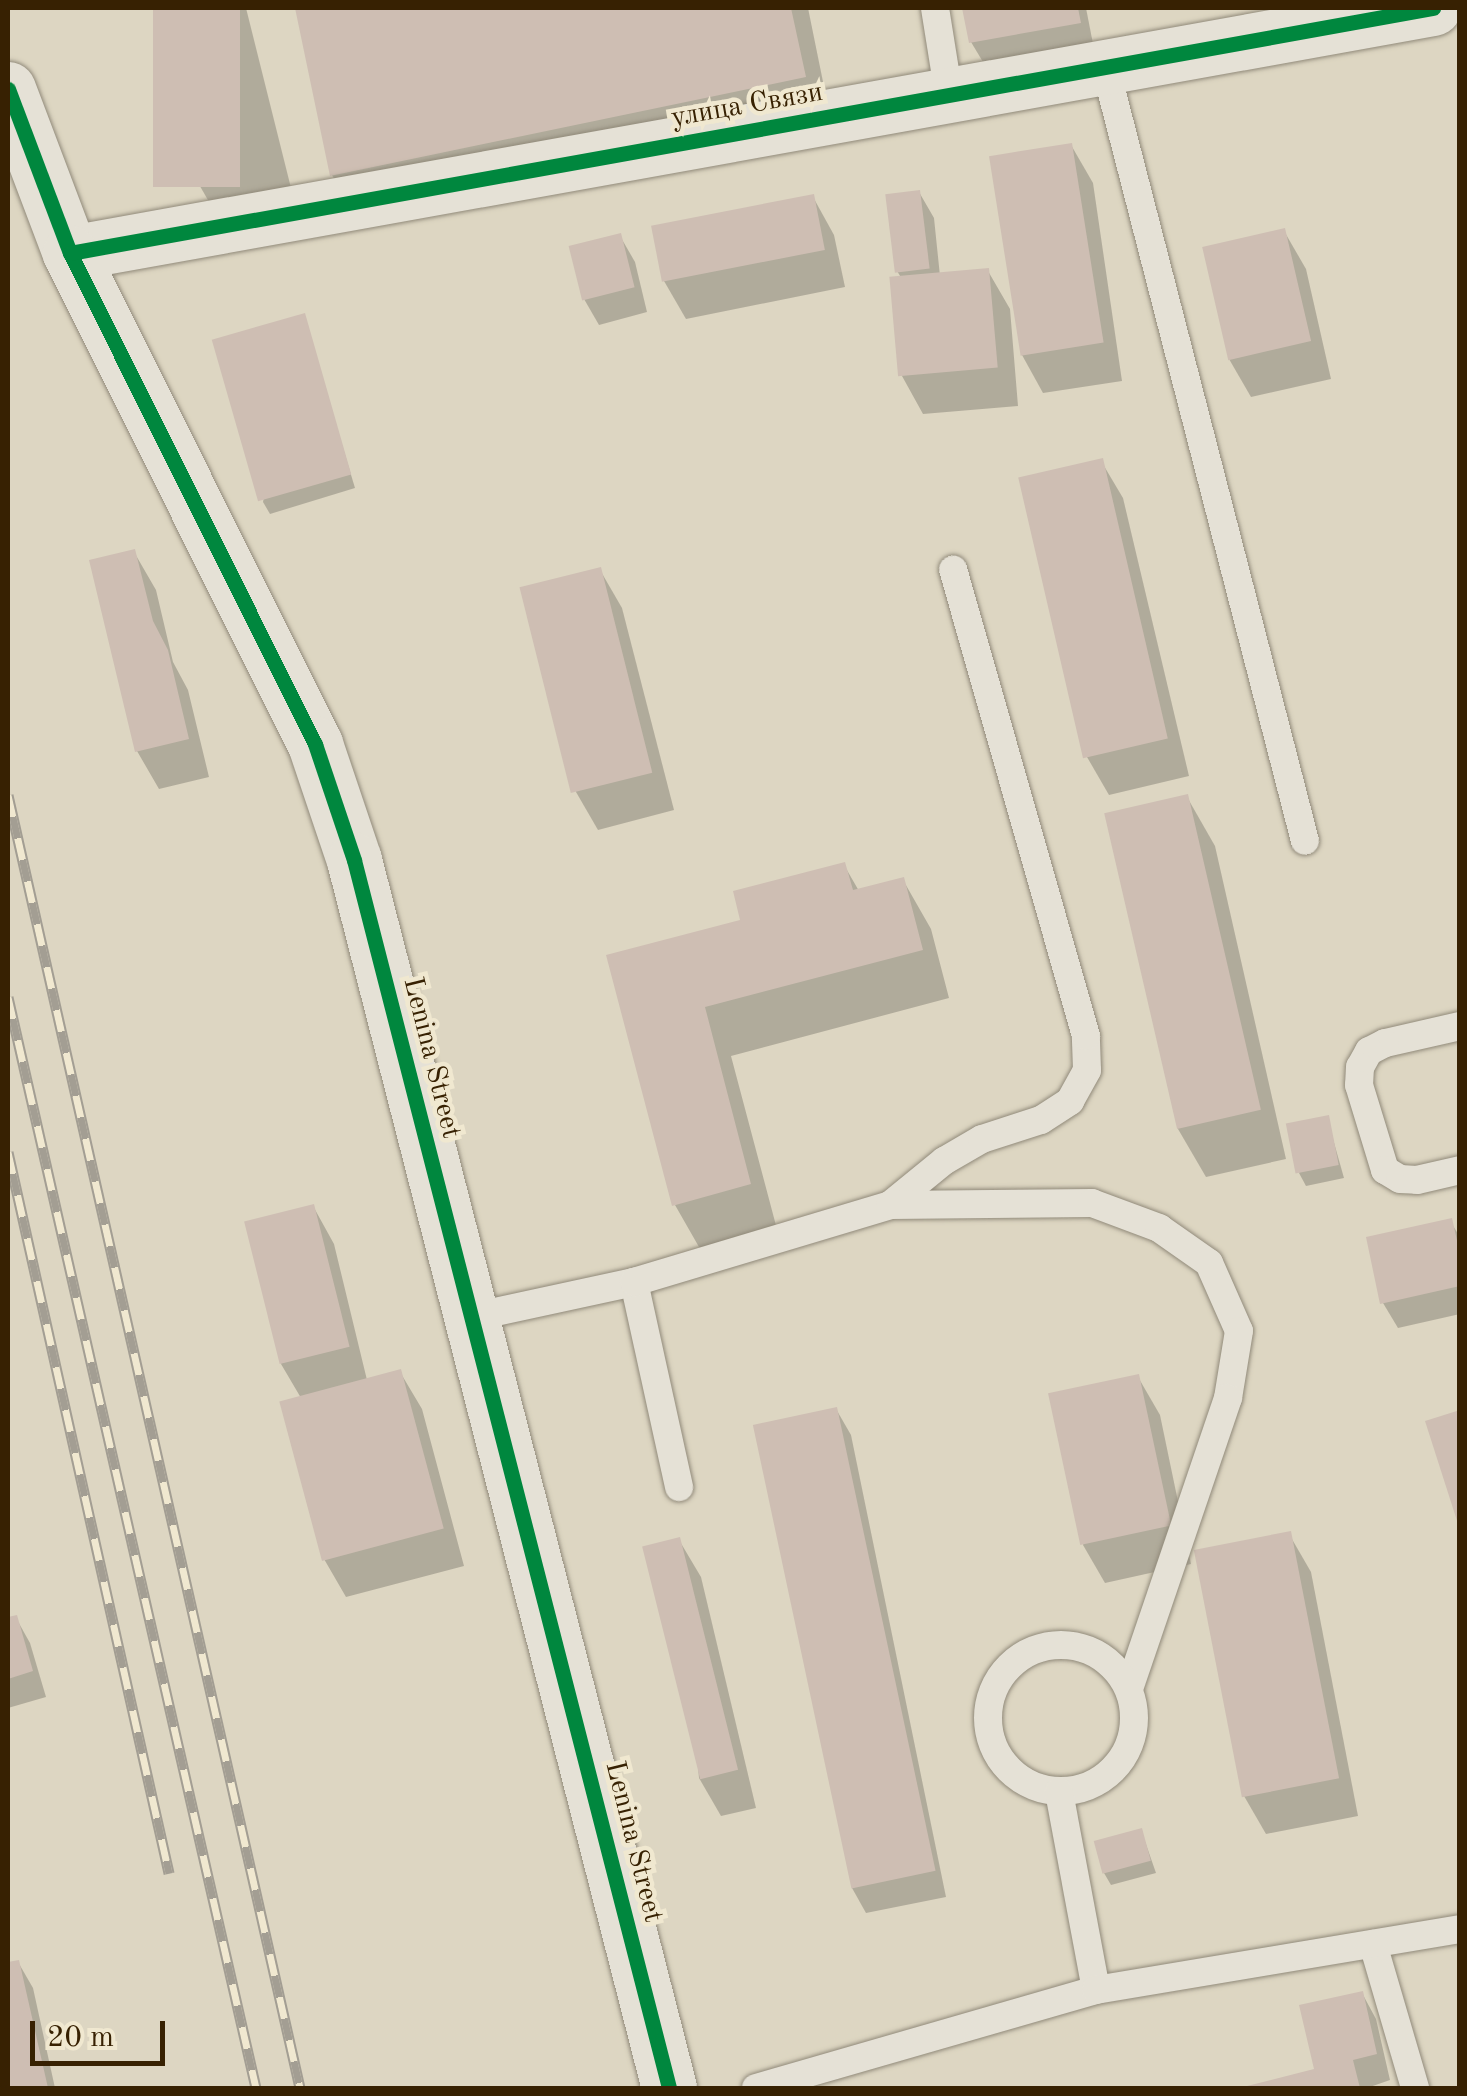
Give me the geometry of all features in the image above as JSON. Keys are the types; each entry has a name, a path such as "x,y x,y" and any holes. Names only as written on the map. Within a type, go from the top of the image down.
{"street":[{"name":"улица Связи","path":"70,253 1432,8"},
{"name":"Lenina Street","path":"8,89 70,253 315,744 354,860 669,2088"}],"lane":[{"path":"935,8 949,95"},
{"path":"1105,66 1305,841"},
{"path":"890,1205 956,1154 982,1139 1040,1120 1070,1101 1087,1070 1086,1036 953,570"},
{"path":"1460,1026 1369,1051 1360,1067 1359,1084 1385,1170 1400,1179 1417,1180 1460,1170"},
{"path":"472,1317 634,1282 890,1205 1092,1202 1160,1228 1208,1263 1239,1331 1228,1398 1129,1688"},
{"path":"634,1282 679,1487"},
{"path":"1049,1646 1073,1646 1096,1653 1116,1668 1129,1688 1134,1724 1123,1760 1106,1777 1084,1789 1059,1792 1034,1787 1014,1774 998,1756 989,1734 988,1711 1001,1678 1026,1653 1049,1646"},
{"path":"1059,1792 1096,1990"},
{"path":"756,2088 1096,1990 1460,1929"},
{"path":"1373,1944 1415,2088"}],"building":[{"path":"153,8 240,8 240,187 153,187"},
{"path":"295,8 791,8 806,77 330,176"},
{"path":"962,8 1078,8 1081,23 969,43"},
{"path":"1072,143 1104,343 1021,356 989,156"},
{"path":"920,190 930,268 895,273 885,194"},
{"path":"814,194 825,250 662,282 651,226"},
{"path":"1285,228 1311,341 1228,360 1202,247"},
{"path":"621,233 635,287 582,300 569,246"},
{"path":"989,268 998,368 898,376 889,277"},
{"path":"305,313 351,474 258,501 212,340"},
{"path":"1103,458 1168,739 1083,758 1018,478"},
{"path":"135,549 153,621 168,650 189,739 135,752 89,560"},
{"path":"601,567 652,773 571,793 519,587"},
{"path":"1188,794 1261,1110 1177,1129 1104,813"},
{"path":"845,862 853,890 904,877 923,950 705,1007 751,1184 672,1206 606,955 740,920 733,891"},
{"path":"1329,1115 1339,1165 1296,1173 1286,1123"},
{"path":"314,1204 350,1347 280,1364 244,1221"},
{"path":"1452,1218 1460,1254 1460,1286 1380,1304 1366,1237"},
{"path":"401,1369 444,1528 322,1561 279,1402"},
{"path":"1139,1374 1171,1526 1080,1545 1048,1393"},
{"path":"837,1407 936,1871 851,1889 753,1425"},
{"path":"1460,1410 1460,1527 1459,1527 1425,1421"},
{"path":"1291,1531 1339,1778 1242,1797 1194,1550"},
{"path":"680,1537 738,1770 700,1779 642,1546"},
{"path":"17,1615 33,1671 8,1679 8,1617"},
{"path":"1142,1828 1151,1861 1103,1874 1094,1841"},
{"path":"19,1960 48,2088 8,2088 8,1962"},
{"path":"1363,1991 1377,2054 1353,2060 1360,2088 1239,2088 1314,2069 1299,2005"}],"railway":[{"path":"8,795 300,2088"},
{"path":"8,997 256,2088"},
{"path":"8,1152 169,1873"}],"cycle path":[{"path":"70,253 1433,8"},
{"path":"8,89 70,253 315,744 354,860 669,2088"}]}
